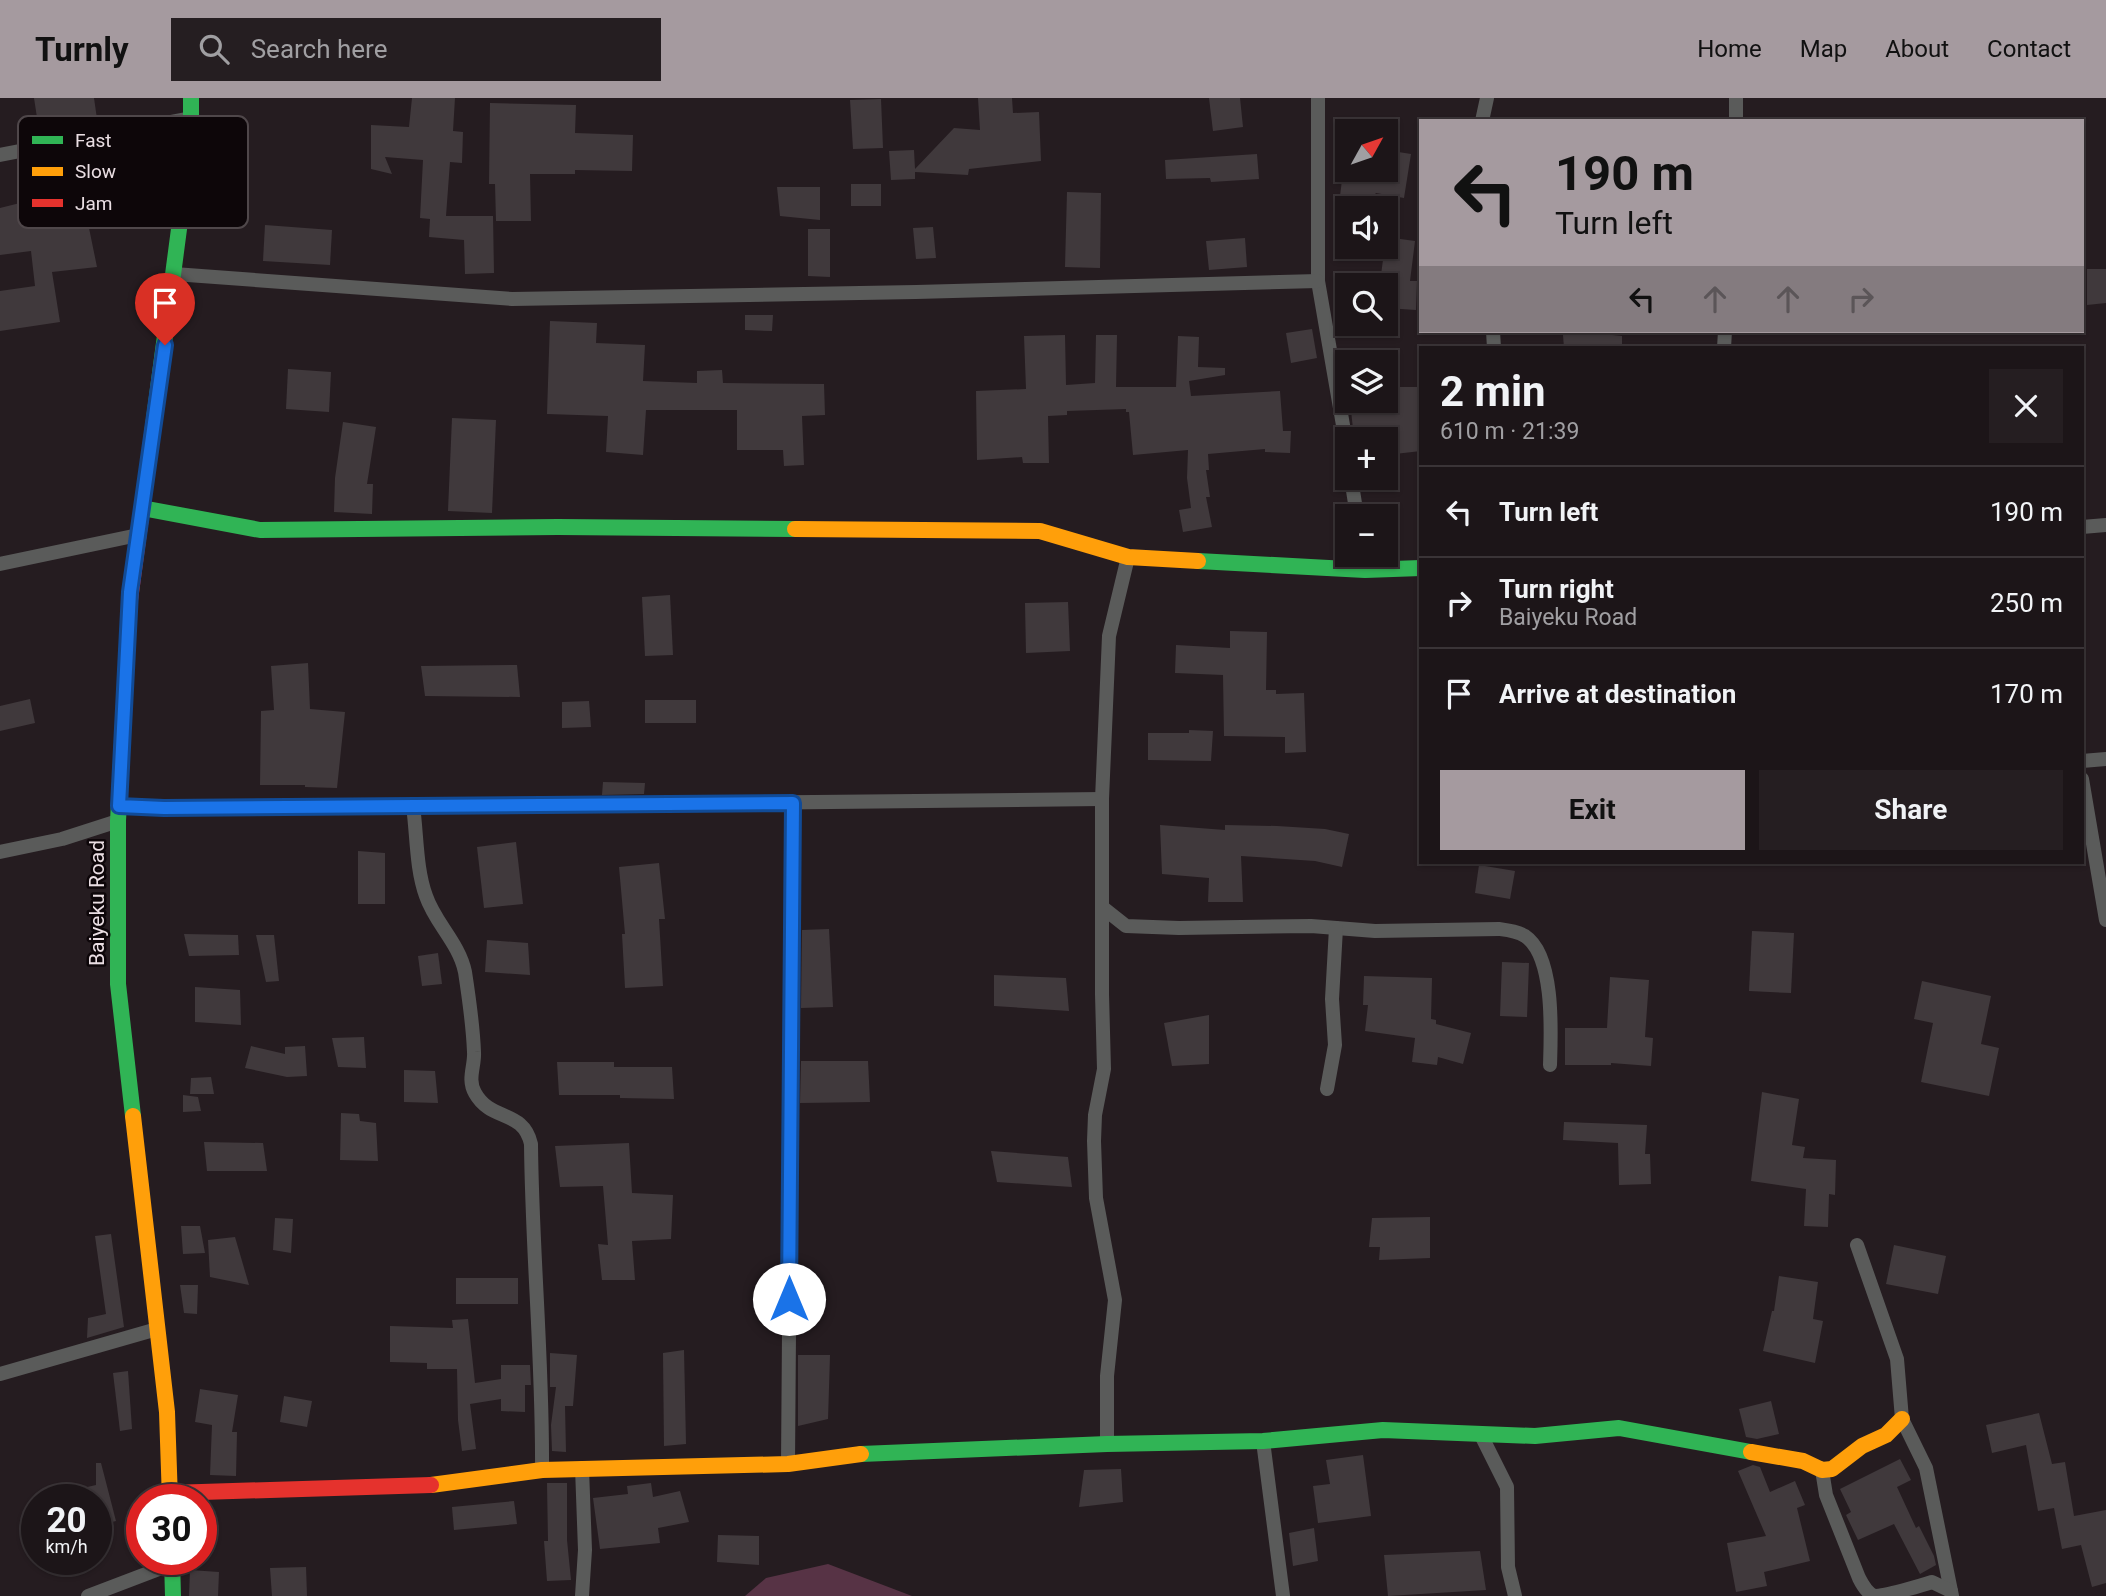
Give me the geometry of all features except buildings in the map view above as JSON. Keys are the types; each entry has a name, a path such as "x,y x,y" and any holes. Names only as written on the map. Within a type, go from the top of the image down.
{"street":[{"name":"Baiyeku Road","path":"191,98 191,116"},
{"path":"1318,98 1318,281 1343,427"},
{"path":"1482,119 1487,98"},
{"path":"1736,119 1737,98"},
{"path":"0,155 18,152"},
{"name":"Baiyeku Road","path":"170,1484 167,1412 117,984 118,813 130,592 180,228"},
{"path":"174,274 512,299 1318,281"},
{"path":"142,508 260,530 558,527 1040,531 1128,557 1335,561"},
{"path":"2084,527 2106,525"},
{"path":"0,565 138,536"},
{"path":"1107,1444 1107,1376 1115,1300 1096,1198 1094,1141 1095,1115 1104,1069 1102,799 1109,636 1128,557"},
{"path":"1398,566 1419,568"},
{"path":"2084,761 2106,759"},
{"path":"2084,791 2106,920"},
{"path":"0,852 62,839 118,813 164,808 1102,799"},
{"path":"788,1464 793,803"},
{"path":"413,806 425,894 452,941 464,969 474,1050 471,1083 483,1104 523,1125 528,1131 531,1144 533,1243 543,1402 542,1470"},
{"path":"1102,907 1126,926 1499,929 1525,936 1540,956 1545,975 1551,1019 1550,1065"},
{"path":"1327,1089 1335,1045 1332,999 1336,928"},
{"path":"1857,1245 1897,1359 1902,1419 1926,1468 1951,1594"},
{"path":"0,1374 157,1329"},
{"path":"217,1494 445,1485 542,1470 788,1464 871,1453 1263,1441 1383,1430 1535,1436 1630,1429 1803,1461 1822,1470 1832,1469 1862,1446 1886,1435 1902,1419"},
{"path":"1481,1435 1507,1487 1508,1567 1515,1596"},
{"path":"1263,1441 1283,1596"},
{"path":"582,1468 585,1550 582,1596"},
{"path":"1822,1470 1826,1495 1859,1578 1866,1589 1874,1596 1884,1595 1931,1582 1951,1594"},
{"path":"88,1596 140,1575"},
{"path":"172,1575 173,1596"}],"shaded area":[{"path":"828,1564 912,1596 745,1596 766,1578"}],"traffic: fast":[{"path":"191,98 191,116"},
{"path":"152,434 179,228"},
{"path":"142,508 260,530 558,527 795,529"},
{"path":"1198,561 1365,570 1419,568"},
{"path":"129,608 118,821 118,984 133,1116"},
{"path":"861,1454 1263,1441 1383,1430 1535,1436 1619,1428 1751,1452"},
{"path":"172,1575 173,1596"}],"traffic: slow":[{"path":"795,529 1040,531 1128,557 1198,561"},
{"path":"133,1116 167,1412 169,1484"},
{"path":"1751,1452 1803,1461 1822,1470 1832,1469 1862,1446 1886,1435 1902,1419"},
{"path":"431,1485 542,1470 788,1464 861,1454"}],"traffic: jam":[{"path":"129,608 152,434"},
{"path":"217,1492 431,1485"}],"route":[{"path":"165,345 130,592 119,806 164,808 793,803 789,1299"}]}
